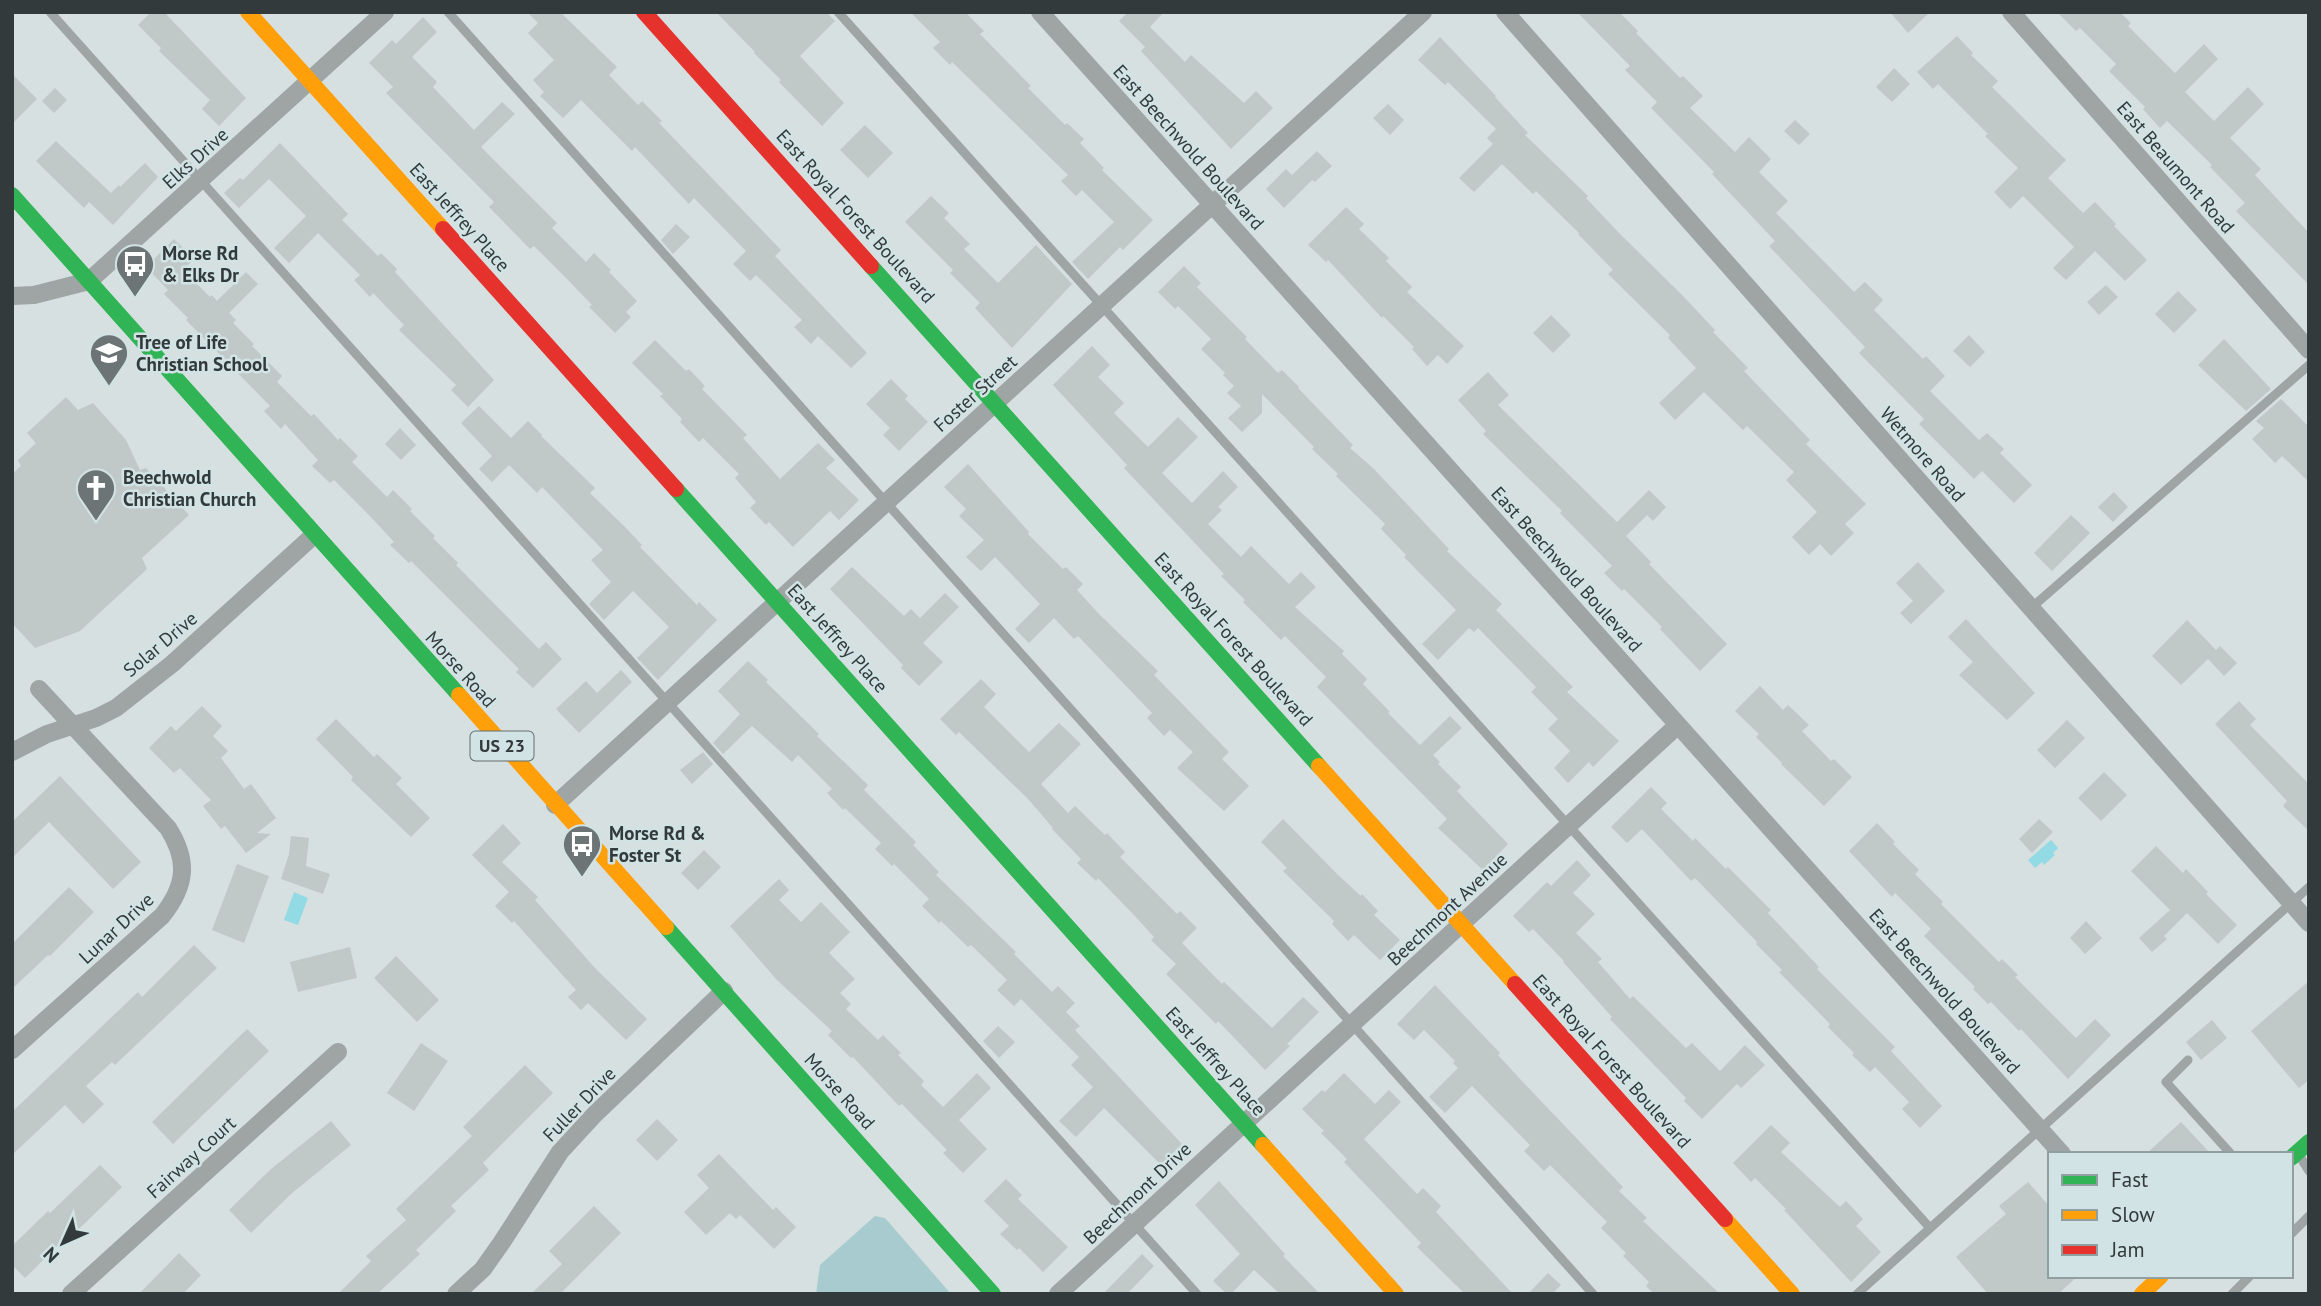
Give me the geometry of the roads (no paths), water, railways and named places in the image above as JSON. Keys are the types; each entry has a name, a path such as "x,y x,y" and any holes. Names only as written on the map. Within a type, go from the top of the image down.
{"street":[{"name":"East Jeffrey Place","path":"248,12 1396,1294"},
{"name":"Elks Drive","path":"12,296 34,295 89,281 385,12"},
{"name":"East Royal Forest Boulevard","path":"645,12 1792,1294"},
{"name":"East Beechwold Boulevard","path":"1040,12 2060,1152"},
{"name":"Foster Street","path":"555,805 1423,12"},
{"name":"Wetmore Road","path":"1505,12 2309,923"},
{"name":"East Beaumont Road","path":"2011,12 2309,350"},
{"name":"Morse Road","path":"12,195 993,1294"},
{"name":"Solar Drive","path":"12,752 47,734 96,718 116,708 172,664 314,535"},
{"name":"Lunar Drive","path":"12,1050 162,916 173,904 180,889 183,871 176,842 167,828 39,689"},
{"name":"Beechmont Avenue","path":"1244,1124 1678,725"},
{"name":"Fuller Drive","path":"456,1294 482,1269 502,1242 559,1152 724,991"},
{"name":"Fairway Court","path":"71,1294 338,1052"},
{"name":"Beechmont Drive","path":"1058,1294 1244,1124"},
{"path":"2142,1294 2159,1278"}],"lane":[{"path":"50,12 1197,1294"},
{"path":"448,12 1593,1294"},
{"path":"838,12 1930,1228"},
{"path":"2031,608 2309,365"},
{"path":"1857,1294 2309,887"},
{"path":"2188,1060 2166,1082 2229,1152"},
{"path":"2299,1151 2309,1171"},
{"path":"2293,1232 2309,1216"},
{"path":"2232,1294 2248,1278"}],"water":[{"path":"2051,840 2058,848 2053,853 2055,855 2044,865 2042,862 2035,868 2028,860"},
{"path":"294,892 308,898 298,925 284,920"}],"place":[{"name":"Morse Rd & Elks Dr","path":"135,298"},
{"name":"Tree of Life Christian School","path":"109,387"},
{"name":"Beechwold Christian Church","path":"96,522"},
{"name":"Morse Rd & Foster St","path":"582,878"}]}
